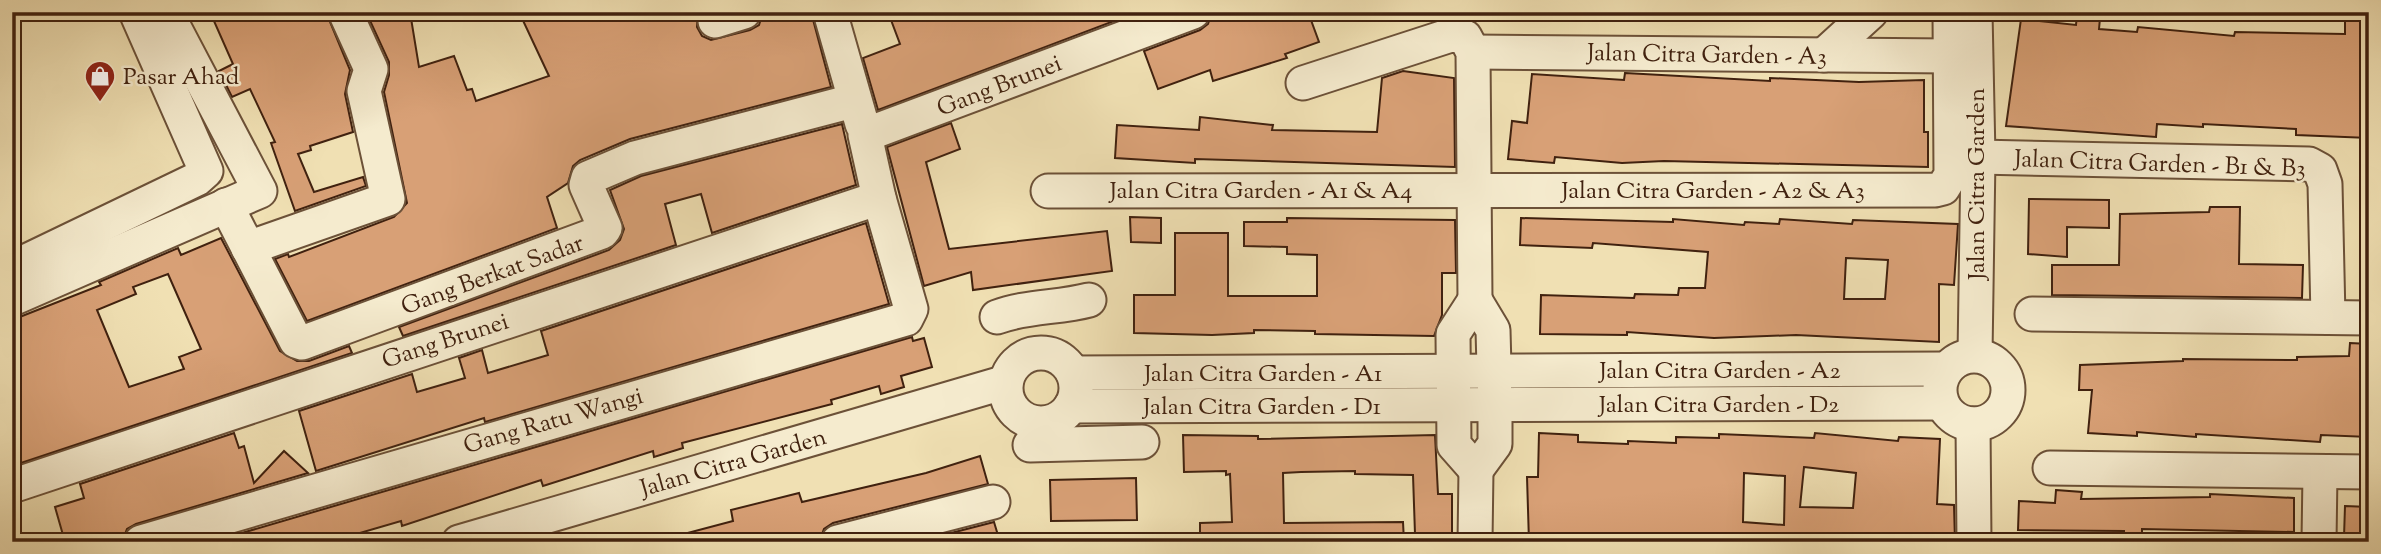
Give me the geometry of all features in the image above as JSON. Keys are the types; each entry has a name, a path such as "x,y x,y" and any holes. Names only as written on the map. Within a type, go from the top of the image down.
{"street":[{"path":"12,268 197,179 206,171 136,12"},
{"path":"12,299 260,191 166,12"},
{"path":"248,248 388,199 364,91 371,69 345,12"},
{"path":"830,12 866,137 879,198"},
{"name":"Gang Brunei","path":"866,137 1193,12"},
{"path":"1824,55 1871,12"},
{"name":"Jalan Citra Garden","path":"1949,182 1950,12"},
{"name":"Jalan Citra Garden","path":"1942,403 1940,392 1961,362 1978,157 1975,12"},
{"name":"Jalan Citra Garden - A3","path":"1303,83 1451,35 1465,37 1472,48 1950,56"},
{"path":"1472,48 1475,300 1493,330 1495,405 1495,444 1476,470 1475,542"},
{"name":"Gang Berkat Sadar","path":"226,205 296,341 302,343 603,232 605,228 586,185 588,178 635,158 845,103"},
{"name":"Jalan Citra Garden - B1 & B3","path":"1978,157 2309,164 2320,170 2325,184 2328,317"},
{"name":"Jalan Citra Garden - A2 & A3","path":"1474,190 1935,190 1949,182"},
{"name":"Jalan Citra Garden - A1 & A4","path":"1048,191 1474,190"},
{"name":"Gang Brunei","path":"12,486 879,198"},
{"name":"Gang Ratu Wangi","path":"141,542 318,488 906,319 911,309 879,198"},
{"path":"1475,300 1453,334 1452,372 1454,445 1476,470"},
{"path":"1050,361 1067,333 1069,314 1075,304 1009,314 1015,329 1025,342 1050,361 1076,395 1055,430"},
{"path":"2032,314 2369,318"},
{"path":"1942,403 1955,418 1973,424 1984,422 2001,410 2008,390 1999,366 1986,357 1961,362"},
{"path":"1050,361 1017,363 1006,382 1010,405 1018,415 1055,430 1142,442"},
{"name":"Jalan Citra Garden - A1","path":"1050,361 1494,372"},
{"name":"Jalan Citra Garden - A2","path":"1494,372 1961,362"},
{"name":"Jalan Citra Garden","path":"459,542 1006,382"},
{"name":"Jalan Citra Garden - D2","path":"1453,405 1942,403"},
{"name":"Jalan Citra Garden - D1","path":"1055,430 1453,405"},
{"path":"1973,424 1973,542"},
{"path":"2050,468 2369,472"},
{"path":"2319,542 2320,473"},
{"path":"838,542 993,502"}],"building":[{"path":"210,12 326,12 350,70 345,94 353,132 310,146 311,150 298,154 314,192 363,177 366,186 295,211 271,143 275,142 250,89 232,97 219,71 233,64"},
{"path":"366,12 410,12 419,67 454,56 467,90 472,89 476,101 549,76 519,12 698,12 697,27 702,36 711,40 750,30 759,25 763,12 811,12 831,87 630,139 580,160 573,166 568,183 547,197 557,228 307,321 275,259 288,254 289,257 394,217 407,203 384,92 389,75 389,62"},
{"path":"888,12 961,12 962,18 980,12 1138,12 878,110 863,58 900,44"},
{"path":"1212,12 1271,12 1273,19 1292,12 1308,12 1319,42 1285,54 1287,58 1213,81 1210,70 1158,89 1144,51 1200,30 1208,24"},
{"path":"2345,12 2369,12 2369,138 2296,135 2296,129 2203,124 2203,127 2157,124 2156,137 2006,126 2021,19 2076,25 2077,15 2100,18 2099,29 2137,32 2138,27 2234,36 2235,32 2345,34"},
{"path":"1403,71 1454,78 1455,167 1195,159 1195,163 1115,158 1117,125 1199,130 1200,117 1273,125 1272,130 1377,132 1382,78"},
{"path":"1625,73 1770,81 1770,78 1859,82 1924,80 1924,132 1928,132 1928,167 1664,161 1622,163 1555,157 1554,163 1508,159 1512,121 1527,123 1532,74 1624,80"},
{"path":"951,123 960,149 926,162 949,249 1107,231 1112,271 973,290 971,272 924,286 887,147"},
{"path":"842,124 856,185 712,233 701,194 665,204 676,245 403,336 399,327 609,250 620,240 624,229 610,190 641,176"},
{"path":"2029,199 2109,200 2109,228 2067,227 2067,257 2028,254"},
{"path":"2210,207 2240,207 2239,264 2303,265 2302,298 2052,295 2052,265 2119,265 2120,214 2209,212"},
{"path":"1130,217 1161,218 1161,243 1131,242"},
{"path":"1287,218 1455,220 1456,273 1442,273 1442,315 1434,336 1254,330 1254,333 1212,335 1134,333 1134,295 1175,295 1175,233 1228,233 1228,296 1317,296 1317,255 1287,254 1287,247 1244,246 1244,222 1287,222"},
{"path":"1521,218 1673,222 1673,219 1744,225 1745,222 1779,224 1780,219 1852,224 1853,220 1958,224 1954,285 1939,284 1939,342 1796,335 1714,338 1627,332 1627,335 1540,334 1541,295 1634,298 1635,294 1678,295 1679,288 1705,288 1708,252 1593,243 1592,248 1520,245","holes":["1846,258 1888,260 1885,299 1844,299"]},
{"path":"866,223 889,304 485,422 484,418 316,471 299,411 412,374 417,392 465,378 459,358 482,350 488,373 548,355 541,331"},
{"path":"221,238 280,351 297,361 309,361 349,346 352,353 12,466 12,320 101,285 99,282 178,248 181,255","holes":["168,274 201,349 179,357 184,369 129,387 97,310 136,294 133,287"]},
{"path":"912,337 913,341 924,338 932,367 901,376 904,387 881,394 879,386 831,400 832,404 682,443 683,448 654,457 653,451 543,486 541,480 402,526 401,521 329,542 211,542"},
{"path":"2350,343 2369,344 2369,437 2321,435 2320,442 2196,434 2196,437 2137,432 2137,436 2088,433 2092,390 2079,390 2080,365 2183,359 2297,360 2297,357 2349,356"},
{"path":"234,433 239,448 244,446 254,483 284,451 308,473 136,524 127,529 122,542 65,542 55,507 84,498 80,484"},
{"path":"1539,433 1578,435 1578,442 1628,444 1628,441 1676,443 1676,437 1719,438 1719,434 1814,438 1815,433 1898,441 1899,437 1940,439 1937,504 1954,505 1955,542 1529,542 1527,477 1538,477","holes":["1804,467 1856,473 1853,508 1800,507","1744,473 1785,476 1784,525 1743,522"]},
{"path":"1183,435 1258,436 1258,439 1435,435 1438,494 1452,494 1452,533 1415,534 1413,475 1355,474 1355,471 1301,472 1283,473 1284,523 1403,522 1404,542 1200,542 1200,523 1232,522 1230,474 1226,475 1226,471 1184,472"},
{"path":"980,456 988,484 833,523 824,529 819,542 681,542 680,535 733,521 731,510 799,493 802,502 926,473"},
{"path":"1136,478 1137,520 1051,521 1050,480"},
{"path":"2056,490 2082,492 2081,499 2210,497 2210,494 2294,498 2294,532 2142,529 2142,538 2124,538 2124,531 2018,530 2019,501 2055,503"},
{"path":"2345,506 2369,507 2369,539 2344,537"},
{"path":"994,522 1000,542 916,542"}],"place":[{"name":"Pasar Ahad","path":"100,103"}]}
